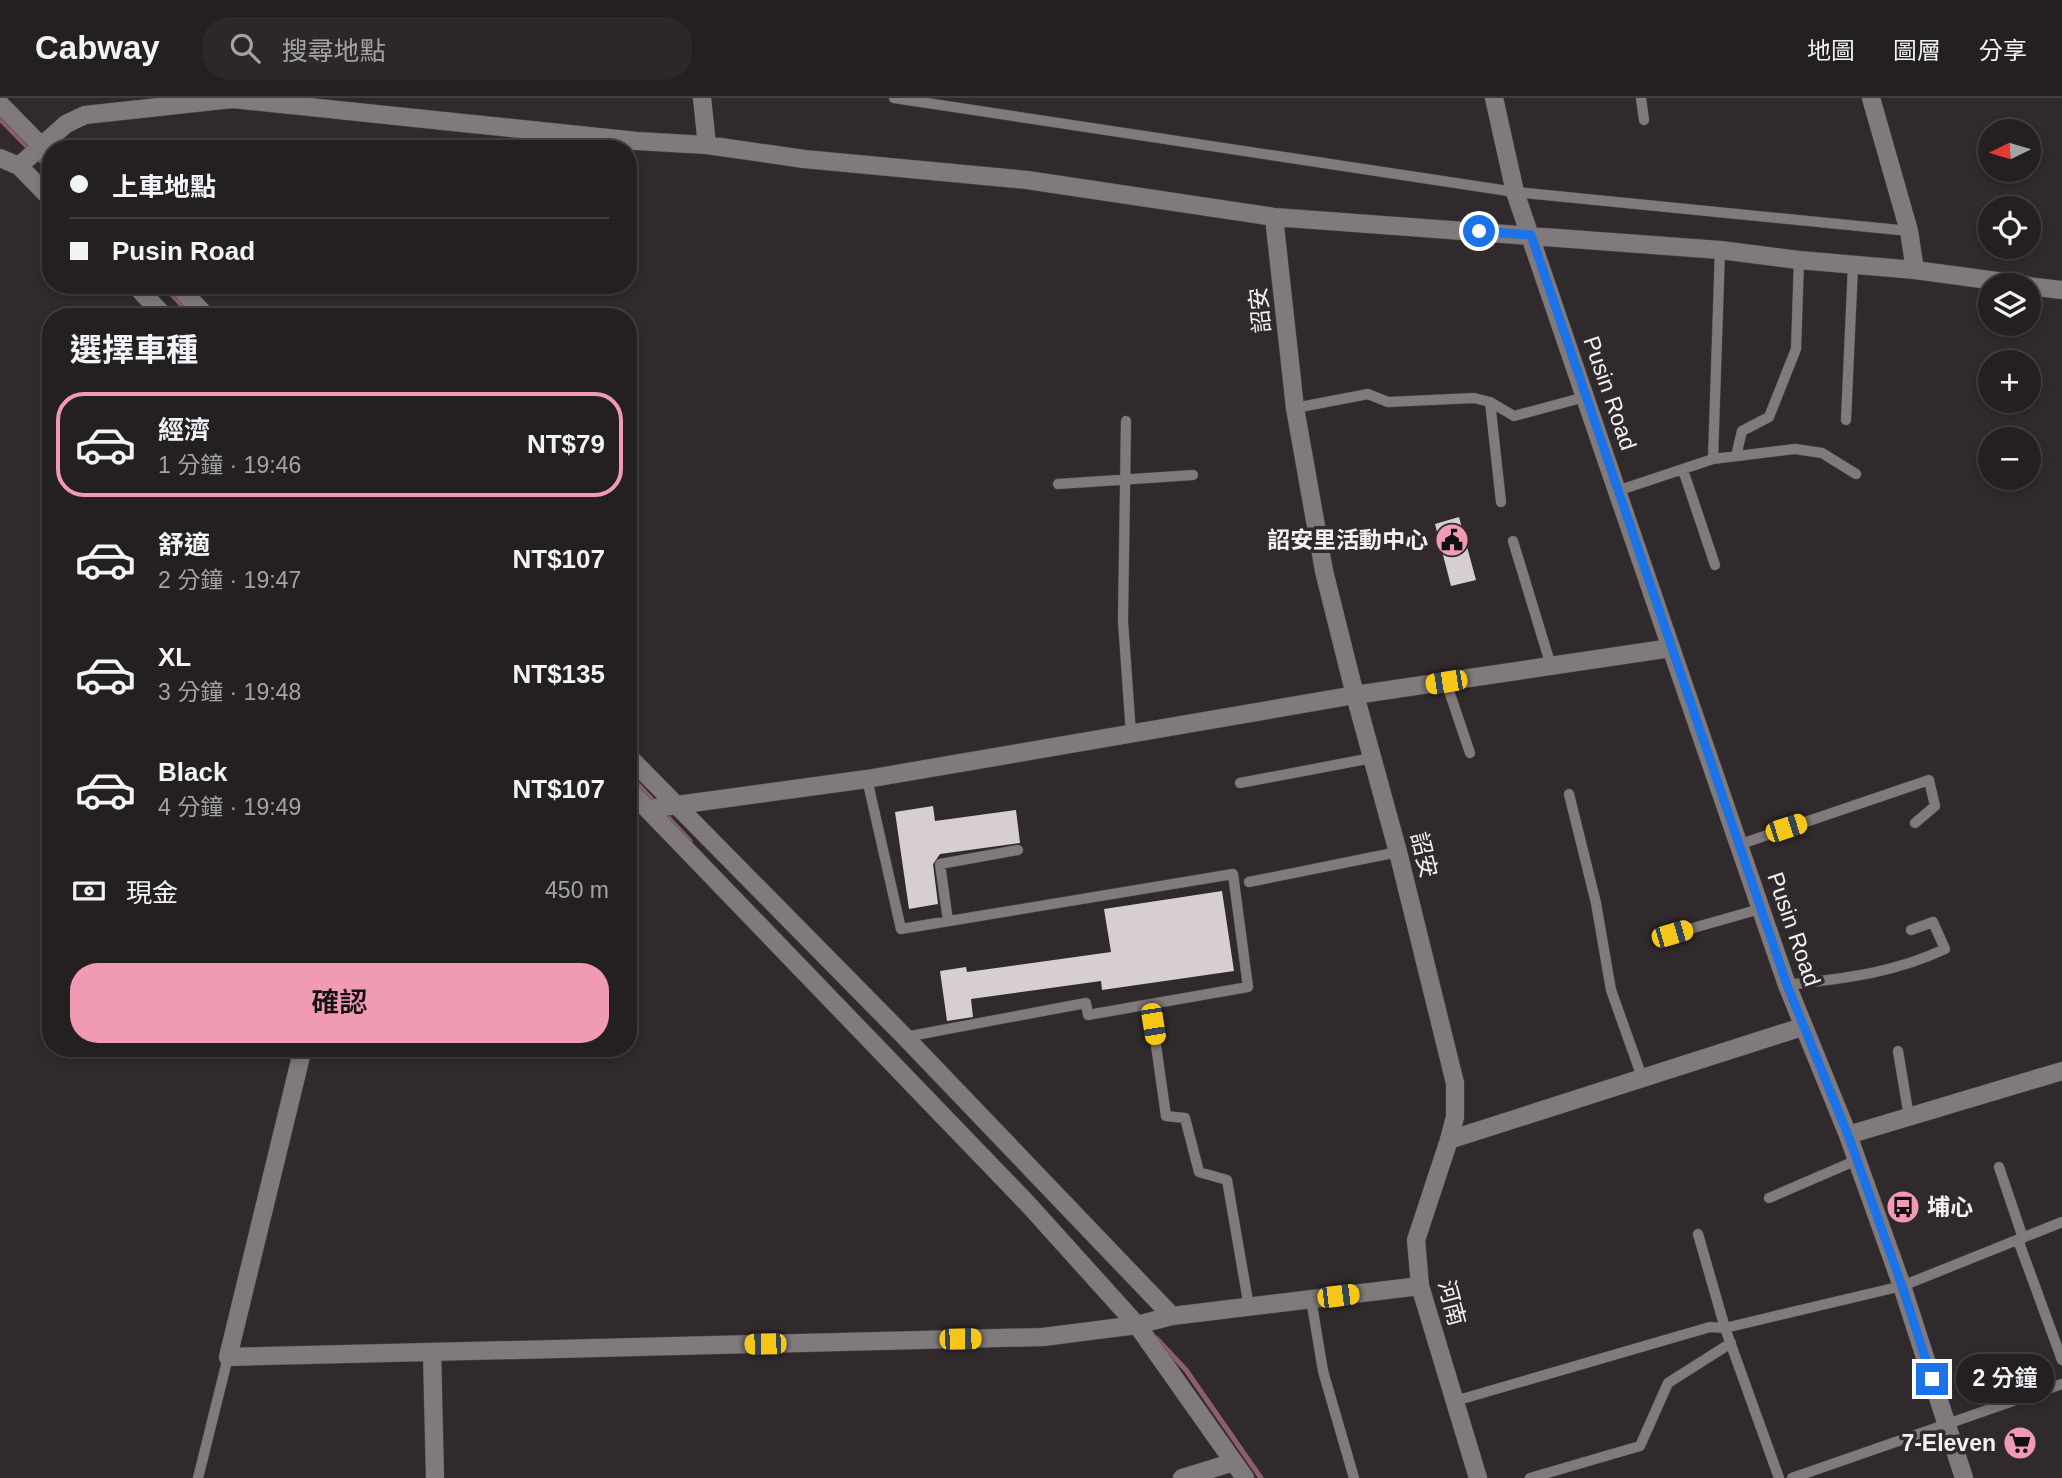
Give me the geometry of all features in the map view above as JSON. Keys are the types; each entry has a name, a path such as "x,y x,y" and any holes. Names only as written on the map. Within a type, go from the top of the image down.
{"street":[{"path":"702,98 707,145"},
{"name":"Pusin Road","path":"1494,98 1515,192 1616,491 1802,1027 1848,1135 1902,1286 1964,1478"},
{"path":"1871,98 1909,231 1914,270"},
{"path":"55,140 66,124 85,115 232,99 627,140"},
{"path":"0,104 42,148"},
{"path":"637,141 707,145 804,159 1027,180 1274,217 1720,250 1978,278"},
{"path":"19,166 42,154"},
{"path":"0,158 19,166 42,190"},
{"name":"詔安","path":"1274,217 1295,408 1324,571 1455,1083 1455,1117 1449,1140"},
{"path":"2041,287 2062,290"},
{"path":"143,294 157,308"},
{"path":"185,294 199,308"},
{"path":"648,809 867,779 1354,695 1671,648"},
{"path":"637,765 905,1037 1172,1317"},
{"path":"637,798 1027,1203 1137,1325 1245,1478"},
{"path":"1449,1140 1802,1027"},
{"path":"301,1057 228,1357 1043,1337 1137,1325 1172,1317 1420,1286"},
{"path":"1848,1135 2062,1071"},
{"name":"河南","path":"1449,1140 1416,1240 1420,1286 1478,1478"},
{"path":"432,1352 435,1478"},
{"path":"1182,1478 1234,1462"}],"lane":[{"path":"894,98 954,103 1515,192 1909,231"},
{"path":"1641,98 1644,120"},
{"path":"1713,459 1720,250"},
{"path":"1736,456 1742,431 1769,417 1796,349 1799,260"},
{"path":"1846,420 1853,265"},
{"path":"1295,408 1368,394 1388,402 1474,398 1490,402 1514,416 1585,397"},
{"path":"1490,402 1501,502"},
{"path":"1126,421 1123,621 1130,734"},
{"path":"1616,491 1713,459 1795,449 1822,453 1856,474"},
{"path":"1683,470 1716,565"},
{"path":"1058,484 1193,475"},
{"path":"1513,541 1551,666"},
{"path":"1446,682 1470,753"},
{"path":"1240,783 1372,758"},
{"path":"867,779 901,929 1233,874 1248,987 1088,1015 1086,1003 905,1037"},
{"path":"1738,845 1929,780 1935,806 1914,823"},
{"path":"1569,794 1597,904 1611,990 1643,1080"},
{"path":"948,921 940,864 1018,850"},
{"path":"1249,882 1398,852"},
{"path":"1672,934 1760,909"},
{"path":"1787,985 1877,973 1916,963 1945,949 1933,922 1911,930"},
{"path":"1153,1024 1166,1116 1185,1118 1199,1172 1227,1180 1249,1307"},
{"path":"1898,1051 1909,1117"},
{"path":"1769,1198 1857,1160"},
{"path":"1999,1167 2062,1360"},
{"path":"1455,1401 1710,1327 1725,1328 1902,1286 2062,1223"},
{"path":"1698,1234 1725,1328 1779,1478"},
{"path":"1311,1299 1323,1371 1354,1478"},
{"path":"1530,1478 1640,1446 1668,1383 1731,1343"},
{"path":"198,1478 228,1357"},
{"path":"1792,1478 2062,1384"}],"building":[{"name":"詔安里活動中心","path":"1459,517 1476,580 1451,586 1435,524"},
{"path":"933,806 935,821 1016,810 1020,843 940,854 933,864 938,904 909,909 895,812"},
{"path":"1222,891 1234,971 1102,990 1101,981 971,999 973,1017 947,1021 940,971 966,967 967,972 1111,952 1104,909"}],"waterway":[{"path":"0,119 42,162"},
{"path":"171,294 185,308"},
{"path":"637,784 657,805"},
{"path":"663,812 690,841"},
{"path":"1156,1338 1186,1370 1261,1478"}],"place":[{"name":"詔安里活動中心","path":"1452,540"},
{"name":"埔心","path":"1903,1207"},
{"name":"7-Eleven","path":"2020,1443"}],"route":[{"path":"1479,231 1531,235 1616,491 1787,985 1848,1135 1932,1379"}]}
